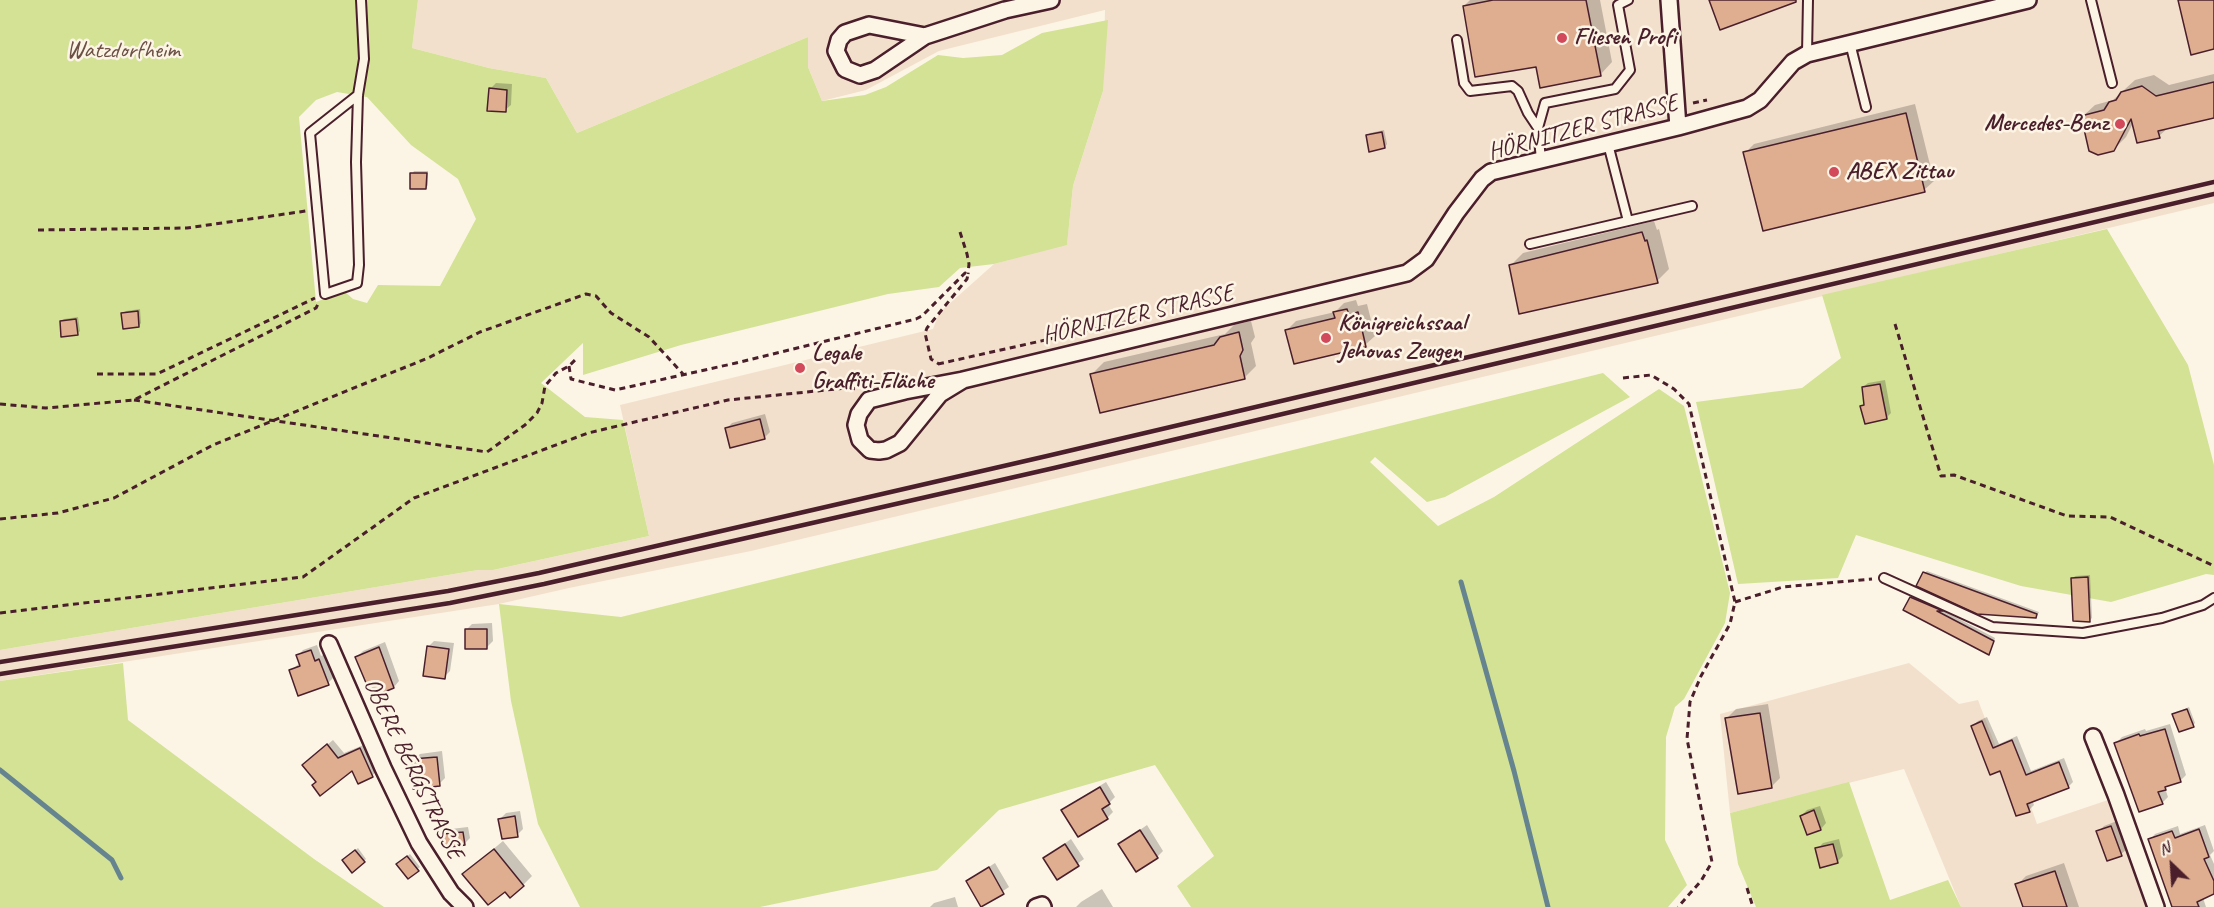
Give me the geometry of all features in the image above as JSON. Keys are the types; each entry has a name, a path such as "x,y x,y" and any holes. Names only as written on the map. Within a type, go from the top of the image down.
{"street":[{"path":"925,36 869,25 845,33 839,40 836,51 845,69 860,75 875,70 925,36 1005,10 1052,0"},
{"path":"1669,0 1678,127"},
{"name":"HÖRNITZER STRASSE","path":"963,380 940,394 900,443 879,451 870,450 860,440 856,425 859,414 869,400 963,380 1407,273 1426,259 1482,178 1500,169 1678,127 1747,108 1760,100 1793,62 1807,54 2001,3 2028,0"},
{"name":"OBERE BERGSTRASSE","path":"329,644 383,768 419,843 451,892 465,907"},
{"path":"2093,737 2156,907"},
{"path":"1036,907 1041,905 1043,907"}],"lane":[{"path":"358,95 310,133 325,294 357,284 359,265 356,162 358,95 364,59 361,0"},
{"path":"1541,160 1538,128 1545,103 1615,89 1630,70 1618,4 1628,0"},
{"path":"1807,54 1808,0"},
{"path":"2091,0 2112,83"},
{"path":"1457,40 1464,82 1470,91 1512,86 1518,91 1538,128"},
{"path":"1850,43 1866,107"},
{"path":"1608,144 1628,221"},
{"path":"1530,244 1692,206"},
{"path":"1884,578 1992,627 2083,633 2162,618 2203,605 2214,598"}],"path":[{"path":"38,230 187,228 316,208"},
{"path":"960,232 967,254 967,279 925,333 931,359 963,380"},
{"path":"569,366 571,379 615,390 916,319 922,316 959,277 965,273 968,274"},
{"path":"98,374 158,374 325,294"},
{"path":"134,400 316,308 325,294"},
{"path":"0,519 58,513 114,498 213,445 428,358 480,332 586,294 596,296 611,313 649,337 683,374"},
{"path":"1895,324 1941,476 1954,475 2067,516 2110,517 2214,566"},
{"path":"0,404 46,408 134,400 488,452 525,425 537,413 544,396 545,386 556,373 575,360"},
{"path":"1623,378 1651,375 1674,389 1689,404 1735,602 1730,624 1701,676 1690,702 1687,739 1712,862 1701,881 1678,907"},
{"path":"0,613 303,577 414,498 588,433 728,400 858,388"},
{"path":"1735,602 1783,587 1884,578"},
{"path":"1747,888 1753,907"}],"shaded area":[{"path":"418,0 2214,0 2214,203 751,551 499,604 0,681 0,650 478,570 493,570 649,536 620,405 933,329 939,313 994,264 1067,244 1073,186 1103,91 1105,10 939,51 866,90 822,101 808,67 808,37 577,133 546,78 489,68 412,48"},
{"path":"1909,663 1959,704 1978,700 2004,768 2016,764 2037,824 2111,799 2151,907 1961,907 1904,769 1730,813 1720,714"}],"green space":[{"name":"Watzdorfheim","path":"0,0 418,0 412,48 489,68 546,78 577,133 808,37 808,67 822,101 865,95 886,87 938,55 963,58 1002,55 1042,33 1108,20 1103,91 1073,186 1067,245 994,264 960,268 939,287 888,294 681,345 583,375 583,343 541,383 585,417 623,420 649,536 493,570 478,570 0,650","holes":["337,92 367,97 411,145 458,179 476,219 440,286 378,285 367,303 353,299 344,291 316,302 299,117 316,100"]},
{"path":"2107,229 2188,365 2214,465 2214,575 2206,574 2111,602 2021,586 1856,535 1838,578 1738,584 1696,402 1802,388 1841,358 1822,295"},
{"path":"1603,373 1630,397 1445,497 1427,502 1375,457 1370,462 1438,526 1494,497 1659,389 1684,406 1730,593 1725,623 1684,699 1675,707 1666,737 1665,840 1687,885 1668,907 1191,907 1177,886 1214,856 1155,765 999,810 937,870 760,907 580,907 538,824 511,701 499,604 621,617"},
{"path":"123,663 128,720 314,859 384,907 0,907 0,681"},
{"path":"1849,782 1890,900 1948,880 1961,907 1756,907 1738,864 1730,813"}],"building":[{"path":"1493,0 1586,0 1601,76 1540,88 1536,67 1475,77 1463,6"},
{"path":"1709,0 1796,0 1796,2 1720,30"},
{"path":"2178,0 2214,0 2214,49 2191,55"},
{"path":"2214,82 2214,118 2158,131 2160,138 2137,143 2131,119 2114,151 2098,155 2089,151 2081,116 2104,110 2109,102 2116,100 2121,92 2142,86 2156,96"},
{"path":"489,88 507,90 506,112 487,111"},
{"name":"ABEX Zittau","path":"1906,113 1925,192 1763,231 1743,152"},
{"path":"1382,132 1385,148 1369,152 1366,135"},
{"path":"410,173 427,173 426,189 410,189"},
{"path":"1642,232 1645,241 1647,240 1658,283 1519,314 1509,265"},
{"name":"Königreichssaal Jehovas Zeugen","path":"1347,309 1349,315 1358,312 1366,347 1294,364 1285,330 1335,318 1333,312"},
{"path":"138,311 139,327 123,329 121,313"},
{"path":"76,319 78,335 61,337 60,321"},
{"path":"1239,332 1243,350 1240,356 1245,379 1100,413 1090,374 1214,345 1220,337"},
{"path":"1880,384 1887,419 1865,424 1860,406 1864,405 1862,387"},
{"path":"760,419 765,439 730,448 725,428"},
{"path":"1923,572 2037,614 2036,618 1977,614 1916,586"},
{"path":"2088,577 2090,622 2073,621 2071,578"},
{"path":"1910,597 1943,611 1937,611 1994,641 1989,655 1903,610"},
{"path":"465,629 487,629 487,649 465,649"},
{"path":"427,646 449,649 445,679 423,676"},
{"path":"379,647 394,688 372,697 355,657"},
{"path":"311,650 315,661 319,659 329,685 298,696 289,670 300,666 296,655"},
{"path":"2187,709 2194,727 2179,732 2172,714"},
{"path":"1760,713 1772,788 1738,794 1725,718"},
{"path":"1982,721 1993,748 2012,740 2026,775 2059,762 2069,788 2027,804 2030,812 2016,816 2000,771 1990,775 1971,726"},
{"path":"2165,729 2181,782 2158,792 2163,804 2139,812 2114,743 2139,734 2140,736"},
{"path":"327,744 338,758 360,748 373,777 358,784 352,771 320,796 312,785 316,782 302,765"},
{"path":"437,757 440,786 413,789 412,759"},
{"path":"1100,787 1110,804 1102,809 1108,819 1078,837 1061,810"},
{"path":"1814,810 1821,830 1807,835 1800,816"},
{"path":"515,816 518,837 502,839 498,819"},
{"path":"2111,826 2122,856 2107,861 2096,831"},
{"path":"2199,829 2209,857 2204,859 2214,881 2214,894 2197,902 2199,907 2172,907 2148,839 2172,831 2175,838"},
{"path":"1140,830 1158,858 1136,872 1118,844"},
{"path":"463,832 465,845 445,848 443,834"},
{"path":"1065,844 1079,866 1057,880 1043,858"},
{"path":"1833,844 1838,863 1820,868 1815,848"},
{"path":"494,849 524,886 510,898 505,892 488,905 462,874"},
{"path":"355,850 365,862 352,873 342,860"},
{"path":"407,856 419,871 408,879 396,864"},
{"path":"989,867 1004,894 981,907 966,881"},
{"path":"2055,871 2067,907 2023,907 2015,884"}],"waterway":[{"path":"1461,582 1514,771 1548,907"},
{"path":"0,770 112,860 121,878"}],"railway":[{"path":"0,662 448,591 539,573 2214,182"},
{"path":"0,674 450,603 544,584 1054,468 2214,194"}],"place":[{"name":"Fliesen Profi","path":"1562,38"},
{"name":"Mercedes-Benz","path":"2120,124"},
{"name":"ABEX Zittau","path":"1834,172"},
{"name":"Königreichssaal Jehovas Zeugen","path":"1326,338"},
{"name":"Legale Graffiti-Fläche","path":"800,368"}]}
